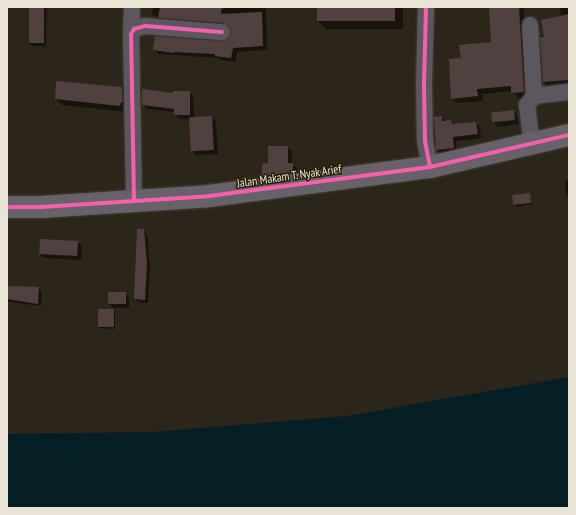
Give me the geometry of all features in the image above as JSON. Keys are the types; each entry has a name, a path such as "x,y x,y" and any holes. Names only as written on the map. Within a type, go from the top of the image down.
{"street":[{"path":"132,7 131,34 134,201"},
{"path":"426,7 424,84 425,141 430,167"},
{"path":"530,25 534,96 527,105 532,144"},
{"path":"131,34 134,29 145,26 222,32"},
{"path":"534,96 569,92"},
{"name":"Jalan Makam T. Nyak Arief","path":"7,207 41,207 209,196 430,167 569,135"}],"water":[{"path":"569,377 569,508 7,508 7,434 152,432 347,416"}],"building":[{"path":"29,7 44,7 44,43 29,43"},
{"path":"160,7 222,7 221,14 262,12 263,46 233,48 231,58 215,56 215,54 174,53 153,50 155,36 221,41 226,40 231,33 230,28 223,23 158,18"},
{"path":"317,7 395,7 395,21 317,21"},
{"path":"489,7 519,7 524,92 511,93 511,86 477,89 478,96 451,99 449,59 461,58 459,45 491,42"},
{"path":"569,14 569,80 543,82 540,37 544,37 541,20"},
{"path":"56,81 122,87 123,102 121,102 120,106 55,99"},
{"path":"142,89 173,93 173,91 190,91 190,115 174,115 174,109 142,105"},
{"path":"514,110 515,120 492,122 491,112"},
{"path":"212,116 214,150 191,151 189,117"},
{"path":"442,116 442,121 451,120 452,124 476,122 478,134 453,137 454,148 436,150 434,117"},
{"path":"268,146 288,146 288,163 293,163 293,172 262,176 262,164 268,163"},
{"path":"530,193 531,203 513,205 512,195"},
{"path":"137,229 144,229 147,263 145,300 134,299"},
{"path":"40,239 78,241 77,256 39,254"},
{"path":"7,286 39,287 38,304 7,299"},
{"path":"108,292 126,292 126,304 108,304"},
{"path":"98,309 114,309 114,327 98,327"}],"cycle path":[{"path":"426,7 424,85 425,141 430,167"},
{"path":"134,201 131,34 134,29 145,26 222,32"},
{"path":"7,207 41,207 209,196 430,167 569,135"}]}
